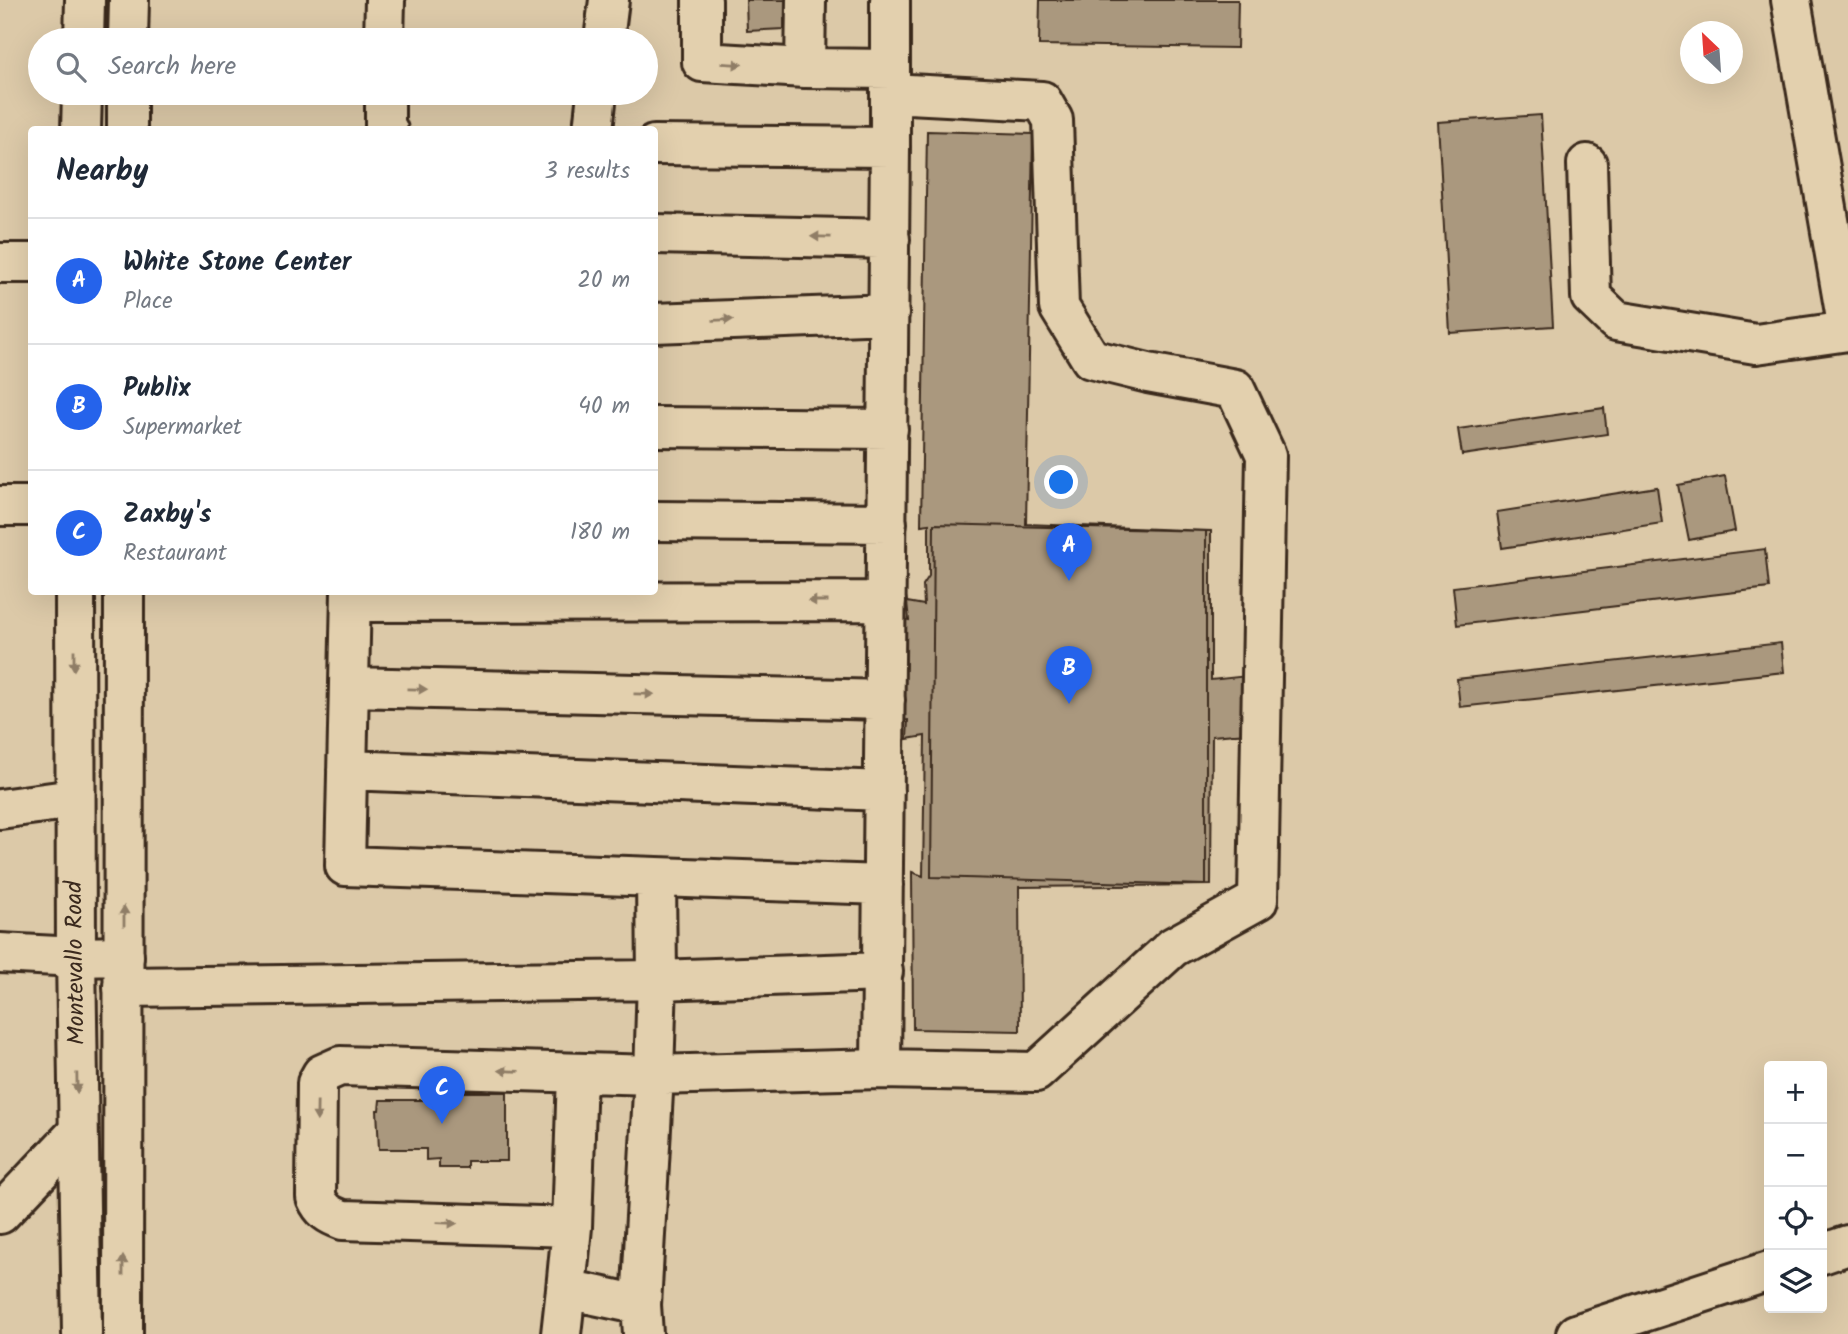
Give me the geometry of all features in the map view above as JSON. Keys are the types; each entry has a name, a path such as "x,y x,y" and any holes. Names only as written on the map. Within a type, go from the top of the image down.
{"main road":[{"path":"84,28 85,0"},
{"path":"128,28 129,0"},
{"path":"384,0 384,28"},
{"path":"606,28 609,0"},
{"path":"572,1227 343,1220 331,1216 321,1208 316,1197 317,1083 323,1074 340,1066 654,1075 881,1069 1036,1072 1173,947 1258,900 1266,455 1235,389 1091,359 1059,307 1053,120 1042,101 805,68 702,62 702,0"},
{"path":"805,68 806,0"},
{"path":"881,1069 890,0"},
{"path":"1587,164 1591,296 1616,321 1756,344 1848,330 1791,0"},
{"path":"81,126 82,105"},
{"path":"127,105 127,126"},
{"path":"385,105 385,126"},
{"path":"593,126 596,105"},
{"path":"658,145 890,147"},
{"path":"658,234 890,239"},
{"path":"0,263 28,263"},
{"path":"658,323 889,314"},
{"path":"658,427 888,429"},
{"path":"0,506 28,506"},
{"path":"658,521 887,523"},
{"name":"Montevallo Road","path":"75,595 74,799 82,1334"},
{"name":"Montevallo Road","path":"123,1334 124,595"},
{"path":"883,886 345,866 351,597 886,601"},
{"path":"349,687 885,700"},
{"path":"347,770 884,791"},
{"path":"0,809 74,799"},
{"path":"566,1289 642,1319 654,1075 656,877"},
{"path":"0,953 76,957 124,972 657,980 883,972"},
{"path":"561,1334 572,1227 577,1073"},
{"path":"0,1214 78,1133"},
{"path":"1827,1252 1848,1245"},
{"path":"1576,1334 1764,1273"}],"building":[{"path":"746,0 793,0 794,18 784,19 784,29 747,31"},
{"path":"1040,0 1238,0 1237,48 1039,45"},
{"path":"1541,115 1553,326 1450,333 1438,122"},
{"path":"927,131 1033,134 1026,524 1211,531 1211,680 1247,676 1247,733 1212,736 1211,885 1019,887 1020,1031 913,1029 912,872 923,876 925,736 907,739 908,720 897,721 898,618 909,620 907,602 924,605 923,585 929,576 929,524 921,525"},
{"path":"1604,408 1607,434 1462,455 1458,429"},
{"path":"1725,476 1735,531 1689,540 1678,485"},
{"path":"1657,487 1662,523 1502,548 1497,512"},
{"path":"934,524 1206,531 1206,885 931,877"},
{"path":"1765,549 1769,588 1457,625 1453,587"},
{"path":"1781,643 1784,672 1460,707 1457,679"},
{"path":"442,1087 465,1087 465,1092 507,1092 507,1161 467,1161 467,1168 439,1168 439,1159 426,1160 426,1149 379,1149 377,1110 380,1100 428,1100 428,1092 442,1092"}],"place":[{"name":"White Stone Center","path":"1069,581"},
{"name":"Publix","path":"1069,704"},
{"name":"Zaxby's","path":"442,1124"}]}
